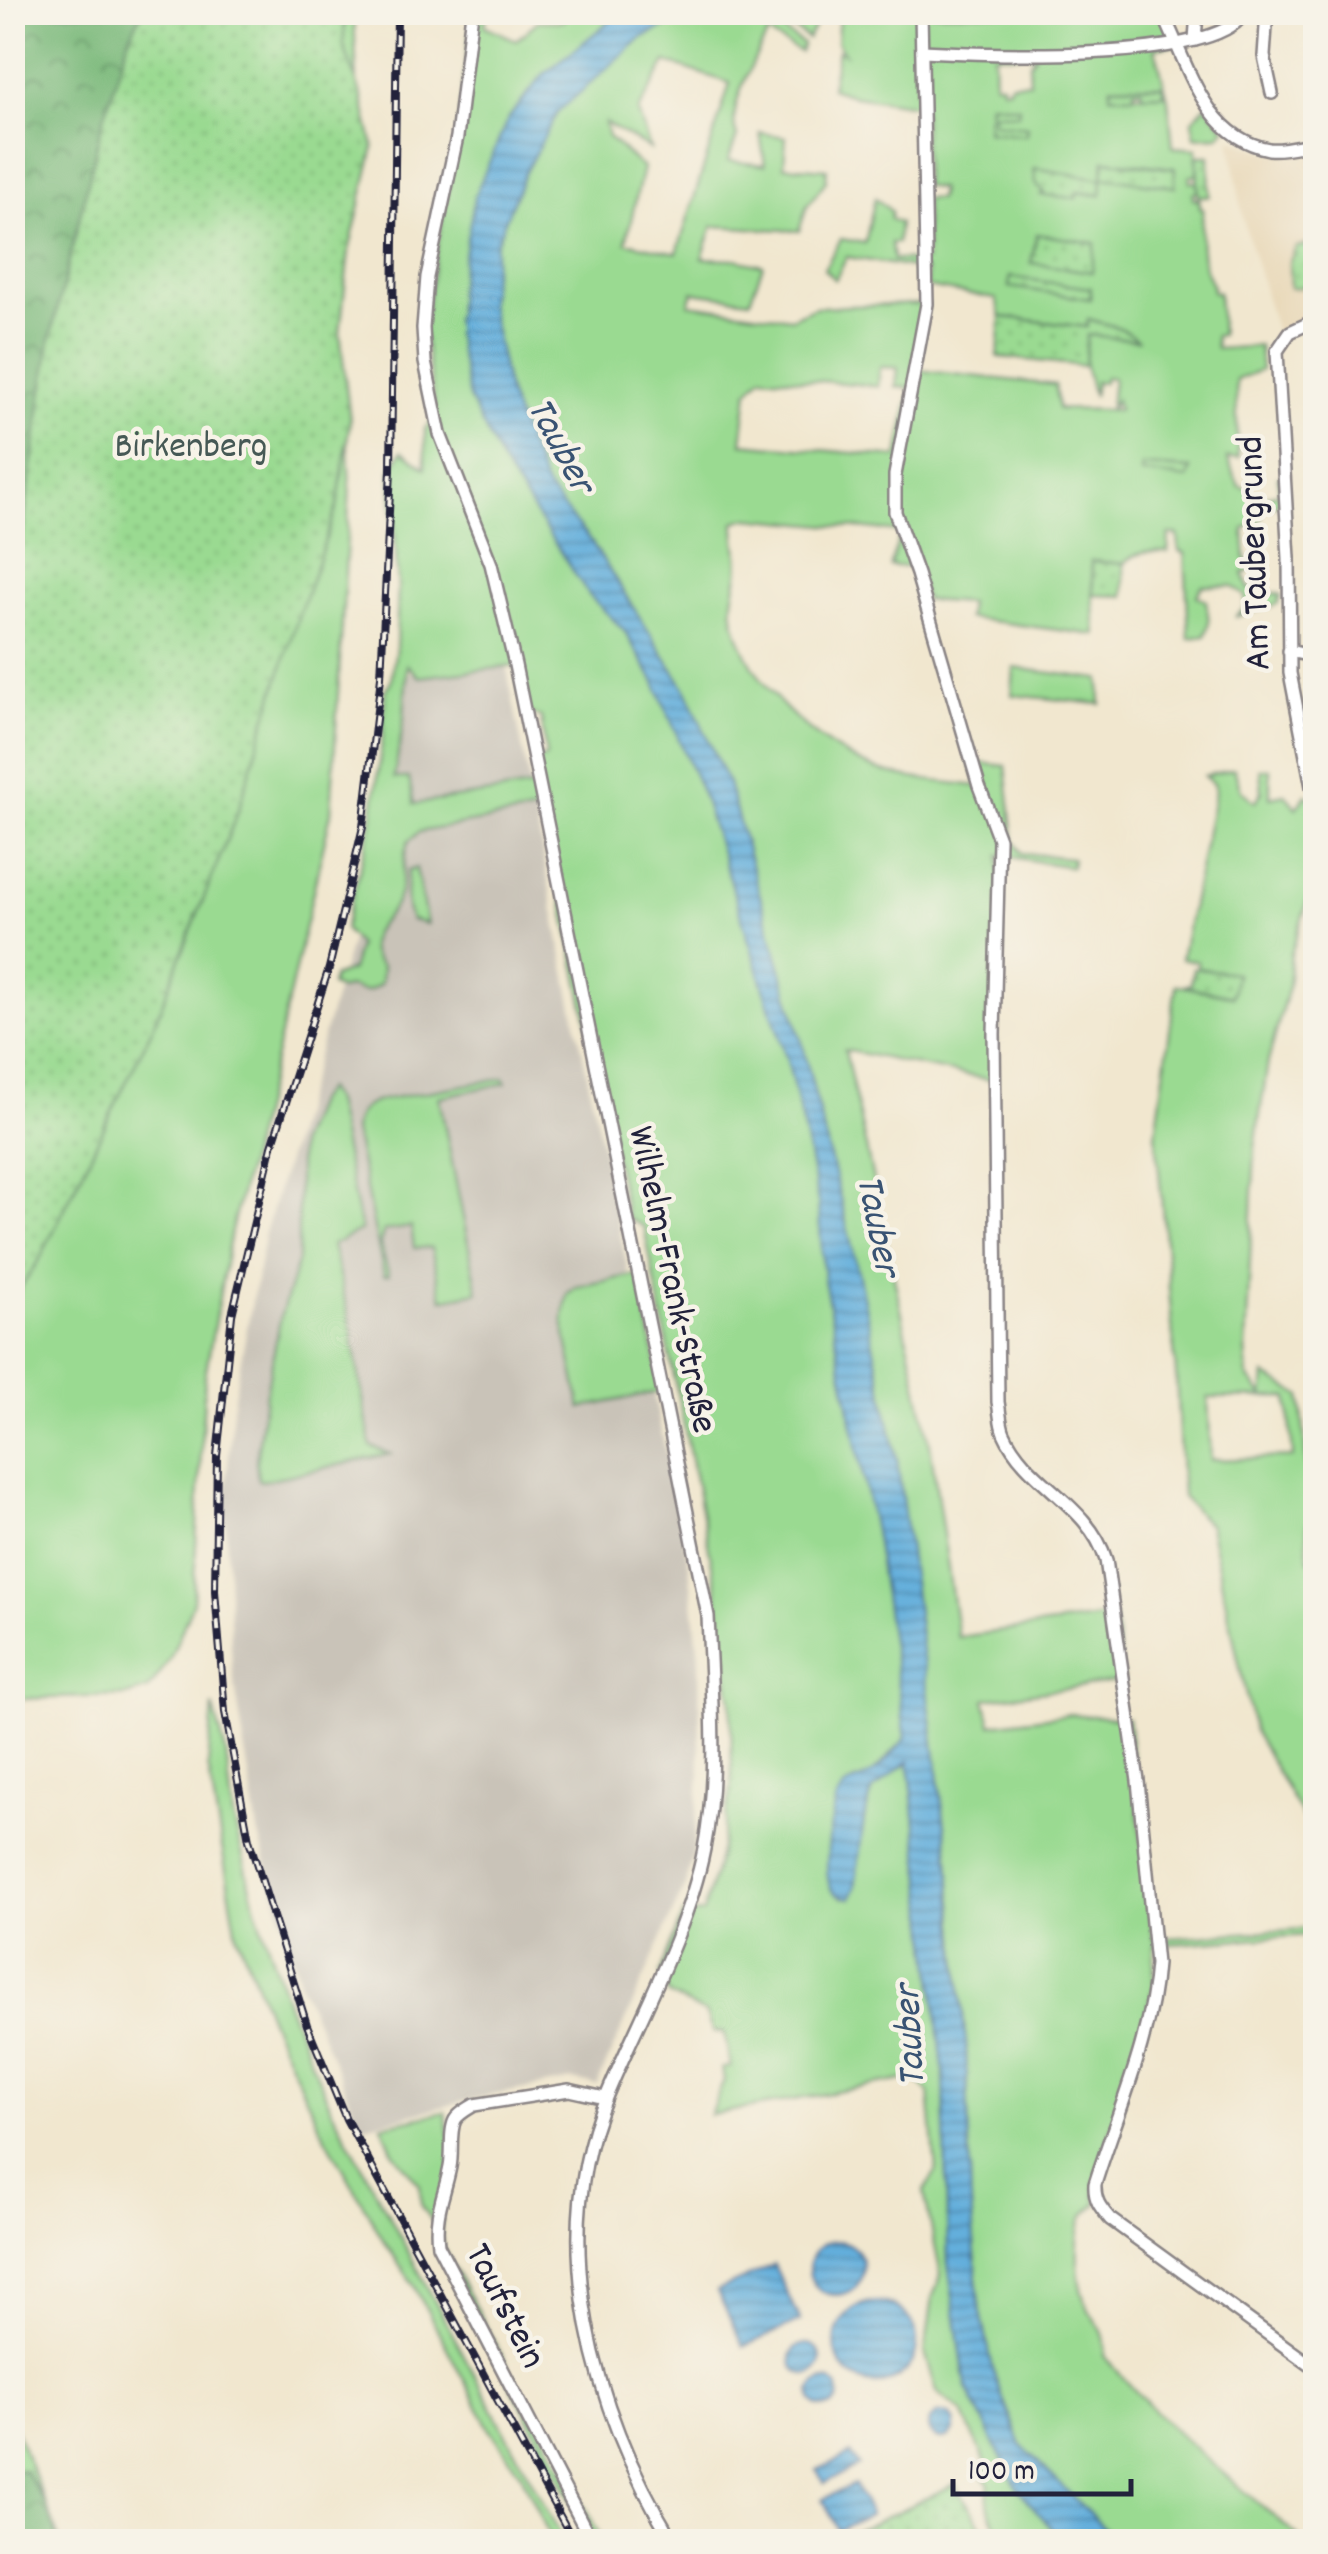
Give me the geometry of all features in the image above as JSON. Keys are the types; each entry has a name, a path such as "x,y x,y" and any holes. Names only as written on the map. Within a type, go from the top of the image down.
{"street":[{"name":"Wilhelm-Frank-Straße","path":"472,12 458,137 427,277 425,362 440,434 492,564 512,650 708,1616 715,1755 704,1853 674,1940 605,2098 580,2198 578,2258 596,2365 636,2476 674,2542"},
{"path":"922,12 927,304 895,475 895,512 975,774 999,838 994,1034 998,1402 1005,1435 1020,1457 1094,1531 1106,1560 1138,1780 1156,1964 1142,2040 1094,2184 1094,2195 1110,2219 1316,2369"},
{"path":"1162,12 1204,102 1230,134 1270,149 1316,144"},
{"path":"1196,40 1197,12"},
{"path":"922,51 1035,55 1121,52 1196,40 1235,26 1244,12"},
{"path":"1268,12 1264,47 1272,93"},
{"name":"Am Taubergrund","path":"1314,802 1290,673 1288,538 1277,351 1290,332 1316,320"},
{"path":"1290,650 1316,657"},
{"name":"Taufstein","path":"592,2542 438,2245 436,2226 437,2208 450,2165 454,2121 462,2113 474,2105 569,2090 605,2098"}],"shaded area":[{"path":"1230,138 1268,153 1315,147 1315,315 1277,335 1243,219"},
{"path":"505,660 689,1565 699,1657 700,1776 693,1853 685,1885 597,2085 572,2080 477,2098 361,2127 300,1983 258,1832 232,1667 225,1501 234,1397 265,1233 349,948 378,819 396,675"}],"green space":[{"path":"13,13 252,13 13,1021"},
{"name":"Birkenberg","path":"142,13 346,13 343,43 374,147 349,251 340,332 350,421 337,507 293,632 238,811 153,1027 41,1257 13,1300 13,576 50,340 102,124 129,38"},
{"path":"252,13 354,13 358,109 333,345 345,400 350,487 331,813 231,1231 205,1376 193,1602 170,1659 149,1689 126,1696 13,1699 13,1021"},
{"path":"472,13 487,13 485,26 516,40 538,21 564,21 568,13 621,13 543,75 508,119 470,399 503,465 589,595 624,630 654,680 703,796 788,1063 818,1201 824,1279 875,1536 906,1738 871,1775 848,1784 831,1888 841,1897 851,1898 872,1791 909,1761 944,2077 948,2263 966,2386 1016,2486 1062,2541 1009,2541 998,2528 989,2509 989,2484 981,2472 988,2467 963,2413 937,2392 925,2353 933,2296 941,2275 924,2192 936,2171 929,2092 913,2078 710,2115 724,2080 722,2068 731,2067 724,2032 714,2032 705,2013 669,1995 660,1973 683,1914 703,1913 720,1853 732,1783 731,1699 716,1584 644,1227 627,1218 544,810 419,832 406,849 398,900 371,942 374,958 382,967 381,983 367,991 331,986 333,977 351,970 358,945 344,929 371,826 385,690 391,681 396,647 398,586 391,470 402,451 425,468 425,429 436,415 423,328 457,137","holes":["407,665 419,677 515,666 524,712 541,717 546,757 534,761 539,786 414,804 409,778 394,778 404,718"]},
{"path":"695,13 822,13 808,39 775,16 786,33 803,44 800,52 768,34 738,98 734,125 737,136 728,161 765,165 760,133 786,137 784,166 827,169 826,181 807,206 799,231 713,226 702,258 763,265 750,300 693,292 689,304 791,318 815,307 927,304 916,370 1055,385 1058,409 1118,410 1116,400 1110,409 1113,378 1095,382 1093,396 1085,366 1087,335 1135,338 1119,328 1089,319 1087,327 1001,317 996,299 927,287 926,270 847,257 835,280 824,269 841,239 865,243 875,198 891,211 890,219 899,223 897,243 891,243 893,260 926,260 925,198 938,199 940,189 924,186 923,106 854,96 831,88 838,50 844,53 837,42 839,13 1162,13 1178,44 1155,48 1168,99 1173,147 1197,149 1197,176 1190,176 1190,182 1197,182 1198,193 1193,193 1193,199 1199,196 1199,207 1203,210 1201,240 1205,269 1213,292 1218,292 1221,335 1215,336 1216,349 1259,346 1261,370 1236,380 1238,458 1227,458 1239,486 1249,489 1258,499 1279,493 1278,477 1286,478 1287,499 1260,511 1262,519 1244,529 1246,562 1257,559 1261,566 1243,573 1249,590 1260,584 1263,591 1281,595 1277,604 1235,617 1245,608 1245,596 1232,586 1202,586 1197,596 1206,600 1209,622 1205,636 1189,638 1185,553 1179,551 1178,535 1169,535 1168,552 1139,554 1124,564 1091,561 1096,635 967,618 969,603 925,600 915,567 890,566 901,532 748,518 735,522 739,568 733,608 742,644 754,668 789,712 832,747 879,770 978,786 971,762 1006,766 1014,841 1022,853 1072,858 1071,867 1000,855 995,1081 845,1050 930,1444 958,1637 1114,1616 1123,1681 985,1699 991,1724 1070,1714 1128,1719 1153,1939 1315,1928 1315,1937 1154,1945 1154,1987 1095,2184 1097,2204 1086,2213 1079,2232 1078,2256 1082,2291 1102,2331 1105,2356 1175,2430 1303,2541 1117,2541 1021,2446 995,2378 979,2303 966,2046 948,1849 897,1460 858,1272 804,1050 728,784 685,688 592,543 546,488 509,397 489,303 496,243 524,174 557,112 641,38","holes":["994,54 1035,55 1029,64 1030,82 1010,83 1009,88 995,83","666,62 730,83 677,253 626,242 643,168 608,137 605,123 650,149 638,112","1162,85 1163,94 1111,95 1112,86","990,104 1018,107 1017,114 993,112 993,124 1026,127 988,131","1104,160 1175,168 1103,177","1102,180 1100,195 1076,192 1076,198 1042,194","880,367 898,368 896,387 911,388 898,457 742,443 748,391 762,376 878,386"]},
{"path":"1163,85 1164,94 1142,95 1141,89 1134,90 1134,96 1110,95 1111,86"},
{"path":"990,103 1019,107 1018,114 993,112 993,123 1027,127 1026,135 987,131"},
{"path":"1206,105 1225,128 1219,136 1195,137 1192,121"},
{"path":"1197,156 1209,156 1210,196 1198,196"},
{"path":"1104,160 1175,169 1175,187 1103,177"},
{"path":"1034,168 1102,179 1101,195 1041,195 1044,192 1036,183"},
{"path":"1037,234 1095,243 1092,272 1031,263"},
{"path":"1308,245 1315,263 1315,286 1290,288 1289,263 1296,247"},
{"path":"1010,277 1091,288 1090,299 1009,287"},
{"path":"1001,317 1087,327 1088,319 1120,328 1139,340 1087,335 1085,366 998,357"},
{"path":"1142,466 1191,469 1188,479 1141,473"},
{"path":"1091,561 1124,564 1124,596 1094,595"},
{"path":"1014,668 1100,679 1101,704 1012,695"},
{"path":"1234,769 1241,790 1255,802 1262,792 1260,769 1270,769 1270,797 1285,794 1296,808 1306,794 1315,802 1316,874 1291,954 1288,987 1268,1062 1255,1147 1246,1348 1248,1377 1263,1396 1265,1375 1301,1396 1311,1519 1307,1525 1308,1560 1316,1554 1315,1849 1305,1821 1254,1732 1209,1525 1182,1497 1156,1134 1176,985 1231,996 1236,974 1197,968 1197,961 1181,959 1215,791 1204,776","holes":["1288,1397 1293,1457 1211,1460 1208,1398"]},
{"path":"416,868 427,924 411,920 407,908 408,871"},
{"path":"1193,968 1236,973 1232,996 1184,986 1191,984"},
{"path":"504,1078 506,1083 439,1097 478,1292 442,1299 431,1248 414,1248 411,1227 384,1231 380,1243 389,1275 384,1276 354,1131 358,1114 381,1100"},
{"path":"326,1089 334,1101 361,1230 332,1245 351,1326 371,1446 390,1454 262,1481 258,1480 256,1461 265,1397 281,1315 298,1260 298,1144 315,1102"},
{"path":"638,1274 662,1391 581,1408 563,1322 567,1294 576,1287"},
{"path":"213,1706 226,1753 233,1817 256,1908 288,2006 332,2110 564,2541 552,2541 522,2476 489,2427 414,2286 320,2127 272,2024 237,1935 208,1766"},
{"path":"445,2112 452,2142 452,2180 441,2211 442,2246 603,2541 592,2541 438,2245 435,2226 421,2206 420,2185 393,2152 382,2125"},
{"path":"12,2421 46,2505 25,2471 13,2469"},
{"path":"13,2469 25,2471 46,2505 60,2541 13,2541"},
{"path":"955,2484 995,2541 836,2541"}],"water":[{"path":"621,12 695,13 641,38 557,113 524,174 496,243 489,303 509,397 546,487 592,543 685,688 728,784 804,1050 858,1272 897,1460 948,1849 966,2046 979,2303 995,2378 1021,2445 1117,2541 1062,2541 1016,2486 966,2386 948,2263 944,2077 909,1761 872,1791 851,1898 835,1893 828,1880 829,1841 840,1793 877,1769 906,1738 875,1536 824,1279 818,1201 788,1063 703,796 654,680 624,630 589,595 503,465 469,398 455,332 458,287 475,195 508,119 543,75"},
{"path":"836,2241 855,2249 863,2268 855,2287 836,2295 817,2287 809,2268 817,2249"},
{"path":"774,2265 800,2321 743,2347 717,2291"},
{"path":"876,2302 892,2305 905,2314 914,2327 914,2359 905,2372 892,2381 876,2384 860,2381 847,2372 838,2359 835,2343 838,2327 847,2314 860,2305"},
{"path":"806,2344 817,2348 821,2359 817,2370 806,2374 795,2370 791,2359 795,2348"},
{"path":"825,2380 835,2384 839,2394 835,2404 825,2408 815,2404 811,2394 815,2384"},
{"path":"942,2413 951,2417 955,2426 951,2435 942,2439 933,2435 929,2426 933,2417"},
{"path":"851,2454 858,2466 824,2483 817,2470"},
{"path":"855,2484 870,2515 838,2530 823,2499"}],"railway":[{"path":"397,12 391,470 381,677 363,827 329,968 272,1146 232,1315 217,1456 215,1591 225,1712 249,1840 307,2025 346,2119 574,2542"}],"water label":[{"name":"Tauber","path":"558,447"},
{"name":"Tauber","path":"875,1226"},
{"name":"Tauber","path":"913,2036"}]}
